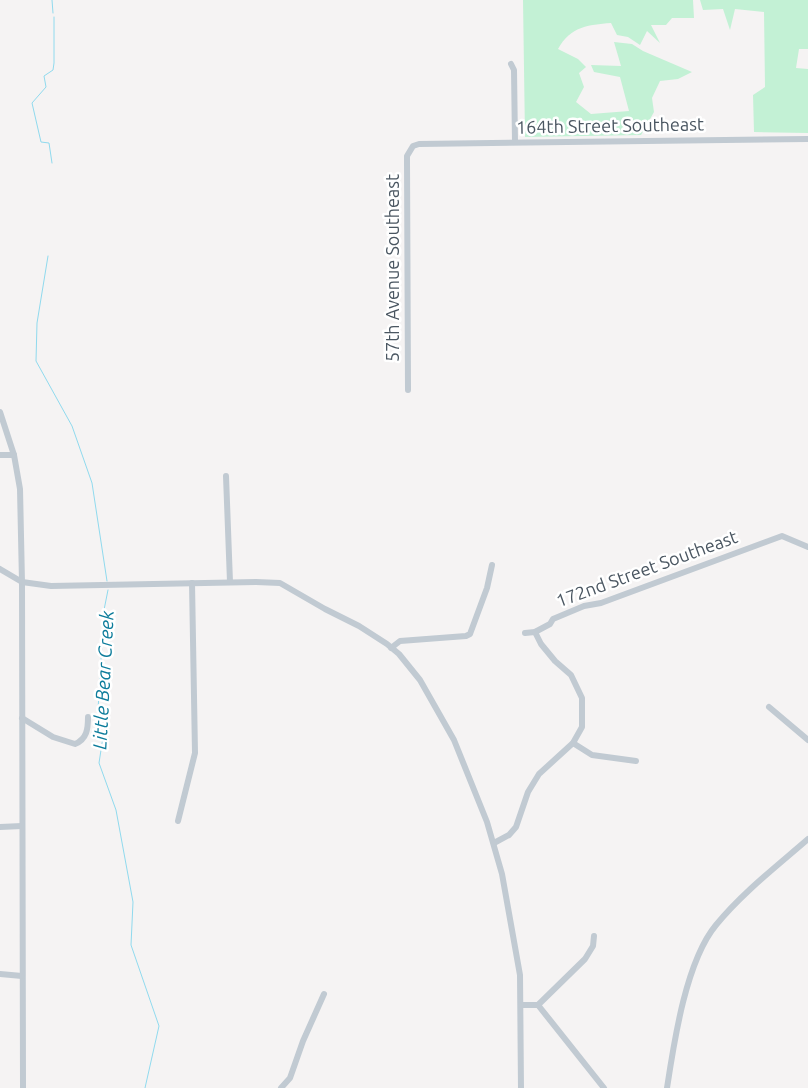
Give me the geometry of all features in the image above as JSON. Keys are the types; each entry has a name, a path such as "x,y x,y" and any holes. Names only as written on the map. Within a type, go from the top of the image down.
{"street":[{"path":"512,64 514,70 515,142"},
{"name":"164th Street Southeast","path":"413,146 419,144 515,142 808,139"},
{"name":"57th Avenue Southeast","path":"408,390 407,161 413,146"},
{"path":"0,412 14,455 20,489 22,563 23,1088"},
{"path":"0,455 14,455"},
{"path":"226,476 230,582"},
{"name":"172nd Street Southeast","path":"525,633 535,632 550,624 553,619 584,606 601,603 782,536 808,547"},
{"path":"391,648 400,641 466,636 470,634 487,588 492,565"},
{"path":"0,569 22,582 51,586 280,582 308,600 364,629 391,648 411,667 454,740 494,843 502,874 519,968 521,1088"},
{"path":"178,821 195,753 192,583"},
{"path":"494,843 509,835 516,827 528,792 539,774 573,743 582,727 582,698 572,675 555,662 541,644 535,632"},
{"path":"769,706 808,740"},
{"path":"22,718 53,737 75,744 86,735 88,717"},
{"path":"573,743 592,755 636,761"},
{"path":"0,827 22,826"},
{"path":"667,1088 691,971 708,936 715,925 743,896 808,839"},
{"path":"521,1005 538,1005 586,959 593,946 594,936"},
{"path":"0,974 22,976"},
{"path":"281,1088 290,1078 303,1041 324,994"},
{"path":"538,1005 604,1088"}],"green space":[{"path":"523,0 693,0 694,18 672,18 666,25 651,25 660,43 647,31 640,45 628,37 617,35 611,23 581,28 574,31 563,41 558,49 578,59 586,67 579,73 584,87 576,102 591,114 629,111 620,77 594,72 591,65 621,66 614,42 632,44 643,51 692,72 678,79 660,81 652,98 654,112 641,135 525,137"},
{"path":"700,0 808,0 808,49 799,49 796,68 808,69 808,133 754,132 753,95 765,87 764,12 735,9 730,30 723,9 703,10"}],"waterway":[{"path":"52,0 53,13"},
{"path":"52,163 49,143 41,142 32,103 46,87 44,76 53,70 54,17"},
{"name":"Little Bear Creek","path":"48,256 37,323 36,361 72,426 92,483 107,581"},
{"name":"Little Bear Creek","path":"108,590 104,610 98,710 105,724 99,763 116,810 133,902 131,945 159,1026 145,1088"}]}
